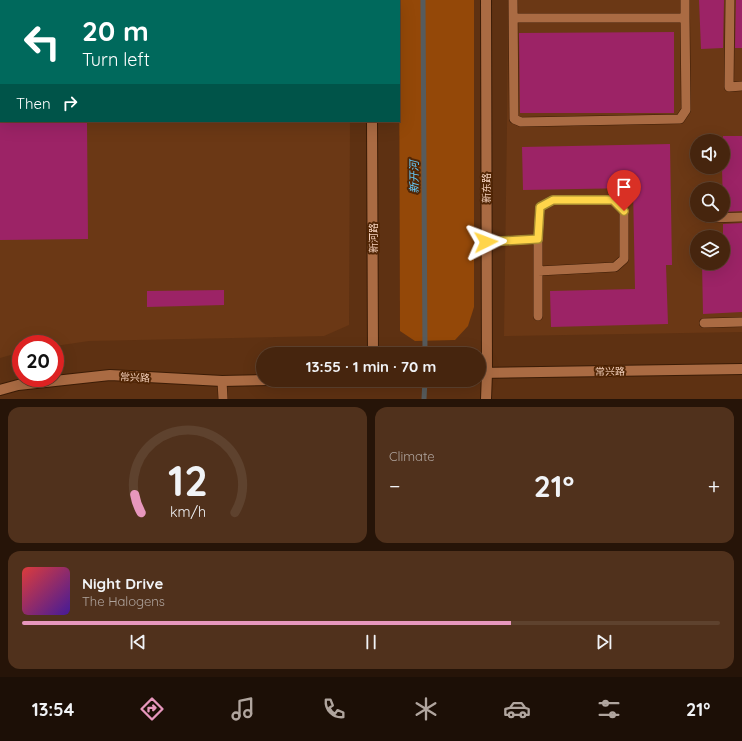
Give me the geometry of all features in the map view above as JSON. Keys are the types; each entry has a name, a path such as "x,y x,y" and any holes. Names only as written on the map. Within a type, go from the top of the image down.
{"street":[{"name":"新东路","path":"484,347 486,242 486,0"},
{"name":"新河路","path":"372,122 374,347"},
{"name":"常兴路","path":"486,373 742,369"},
{"name":"常兴路","path":"0,390 18,384 110,376 222,381 256,380"},
{"name":"新东路","path":"485,387 486,399"}],"lane":[{"path":"514,0 514,119 521,122 680,119 686,110 685,0"},
{"path":"730,0 729,87 742,86"},
{"path":"514,18 685,18"},
{"path":"538,271 615,267 624,259 624,211 613,200 553,200 540,207 538,239 538,271 538,316"},
{"path":"730,217 742,217"},
{"path":"486,242 538,239"},
{"path":"704,323 742,322"},
{"path":"222,381 223,399"}],"shaded area":[{"path":"400,0 474,0 474,307 468,326 455,340 415,341 400,331"},
{"path":"508,0 742,0 742,332 504,336"},
{"path":"0,122 350,122 349,325 324,336 89,341 64,345 64,335 12,335 12,355 0,358"}],"building":[{"path":"699,0 724,0 723,48 701,49"},
{"path":"736,0 742,0 742,48 735,48"},
{"path":"674,32 674,113 520,113 519,33"},
{"path":"0,122 87,122 88,239 0,240"},
{"path":"730,136 742,136 742,211 730,212 730,182 722,182 722,174 730,174"},
{"path":"670,144 672,265 666,265 668,324 551,327 550,291 635,289 633,188 523,190 522,147"},
{"path":"742,223 742,312 703,314 702,270 730,270 730,230 723,230 723,224"},
{"path":"224,290 224,305 147,307 147,291"}],"waterway":[{"name":"新开河","path":"423,0 425,347"},
{"name":"新开河","path":"424,399 425,387"}],"route":[{"path":"486,242 538,239 540,207 553,200 613,200 624,211"}]}
